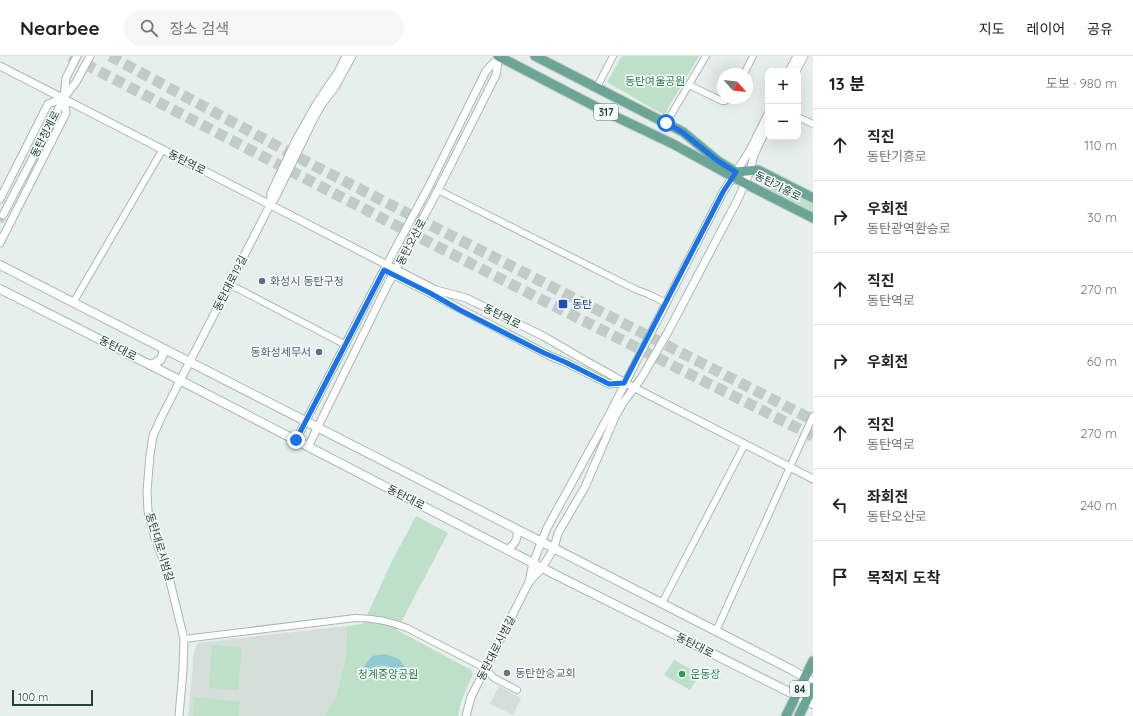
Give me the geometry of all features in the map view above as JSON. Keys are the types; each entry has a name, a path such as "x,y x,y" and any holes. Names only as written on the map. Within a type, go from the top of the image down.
{"main road":[{"name":"동탄기흥로","path":"498,56 604,111 734,174 758,170 813,198"},
{"name":"동탄기흥로","path":"535,56 682,132 745,183 813,218"},
{"path":"764,193 764,184 768,180 774,178"},
{"name":"동탄대로","path":"0,265 662,603 809,680"},
{"name":"동탄대로","path":"0,288 506,550 810,702"},
{"path":"150,365 163,358 164,349"},
{"name":"84","path":"786,716 796,696 809,680 813,661"},
{"name":"84","path":"799,716 810,702 813,687"}],"street":[{"path":"0,243 66,113 64,98 66,78 77,56"},
{"name":"동탄청계로","path":"4,215 64,98 76,82 90,56"},
{"path":"270,205 271,193 296,140 317,103 338,72 346,56"},
{"path":"270,205 276,196 314,118 322,104 335,87 352,56"},
{"name":"동탄오산로","path":"308,447 395,272 496,75 498,56"},
{"name":"동탄오산로","path":"296,440 433,179 486,71 498,56"},
{"path":"597,87 613,56"},
{"path":"666,123 706,56"},
{"path":"747,68 753,56"},
{"path":"791,68 797,56"},
{"path":"798,68 804,56"},
{"name":"동탄역로","path":"0,66 374,259 386,268 436,290 466,298 548,338 624,383 813,479"},
{"path":"689,85 717,99"},
{"path":"0,198 48,104 64,98"},
{"path":"801,118 813,124"},
{"path":"542,568 554,548 558,533 585,487 612,416 616,400 624,383 723,192 749,152 765,120"},
{"path":"612,416 642,377 669,330 738,199 750,171 754,155 765,131"},
{"path":"73,303 162,149"},
{"path":"438,190 637,290 666,303"},
{"name":"동탄대로19길","path":"189,362 270,205"},
{"path":"0,229 4,229 10,224"},
{"name":"동탄역로","path":"395,272 460,310 544,353 609,384 624,383"},
{"path":"229,284 346,345"},
{"path":"581,370 586,361"},
{"name":"동탄대로시범길","path":"179,716 184,639 168,573 155,538 148,512 147,490 150,455 154,436 161,418 189,362"},
{"path":"319,395 322,401 331,402"},
{"name":"동탄대로시범길","path":"529,582 532,563 548,528 612,416"},
{"path":"716,631 813,416"},
{"path":"662,603 745,444"},
{"path":"506,550 517,540 518,534 516,529"},
{"name":"동탄대로시범길","path":"466,716 471,697 529,582 542,568"},
{"path":"184,639 339,620 365,618 381,620 398,624 485,668 494,678 517,690"}],"shaded area":[{"path":"347,626 346,657 336,696 325,716 188,716 194,651 198,643"},
{"path":"499,686 521,698 513,715 490,704"}],"green space":[{"name":"동탄여울공원","path":"622,56 699,56 664,115 607,82"},
{"path":"770,183 813,204 813,212 768,190 766,186"},
{"name":"청계중앙공원","path":"416,516 448,533 397,630 471,670 473,675 462,700 458,716 325,716 336,696 346,657 347,626 363,624 392,561"},
{"path":"212,645 242,648 238,690 209,688"},
{"name":"운동장","path":"674,660 700,674 690,690 664,675"},
{"path":"195,697 240,702 238,716 193,716"}],"water":[{"path":"385,654 399,659 407,670 402,677 394,669 386,665 377,666 366,671 364,666 372,656"}],"tunnel":[{"path":"70,56 480,268 813,436"},
{"path":"110,56 305,161 813,420"},
{"path":"0,222 3,215"}],"place":[{"name":"화성시 동탄구청","path":"262,281"},
{"name":"동탄","path":"563,304"},
{"name":"동화성세무서","path":"319,352"},
{"name":"동탄한승교회","path":"507,673"},
{"name":"운동장","path":"682,674"}],"route":[{"path":"296,440 384,270 544,353 609,384 624,383 723,192 736,172 718,161 682,132 666,123"}]}
